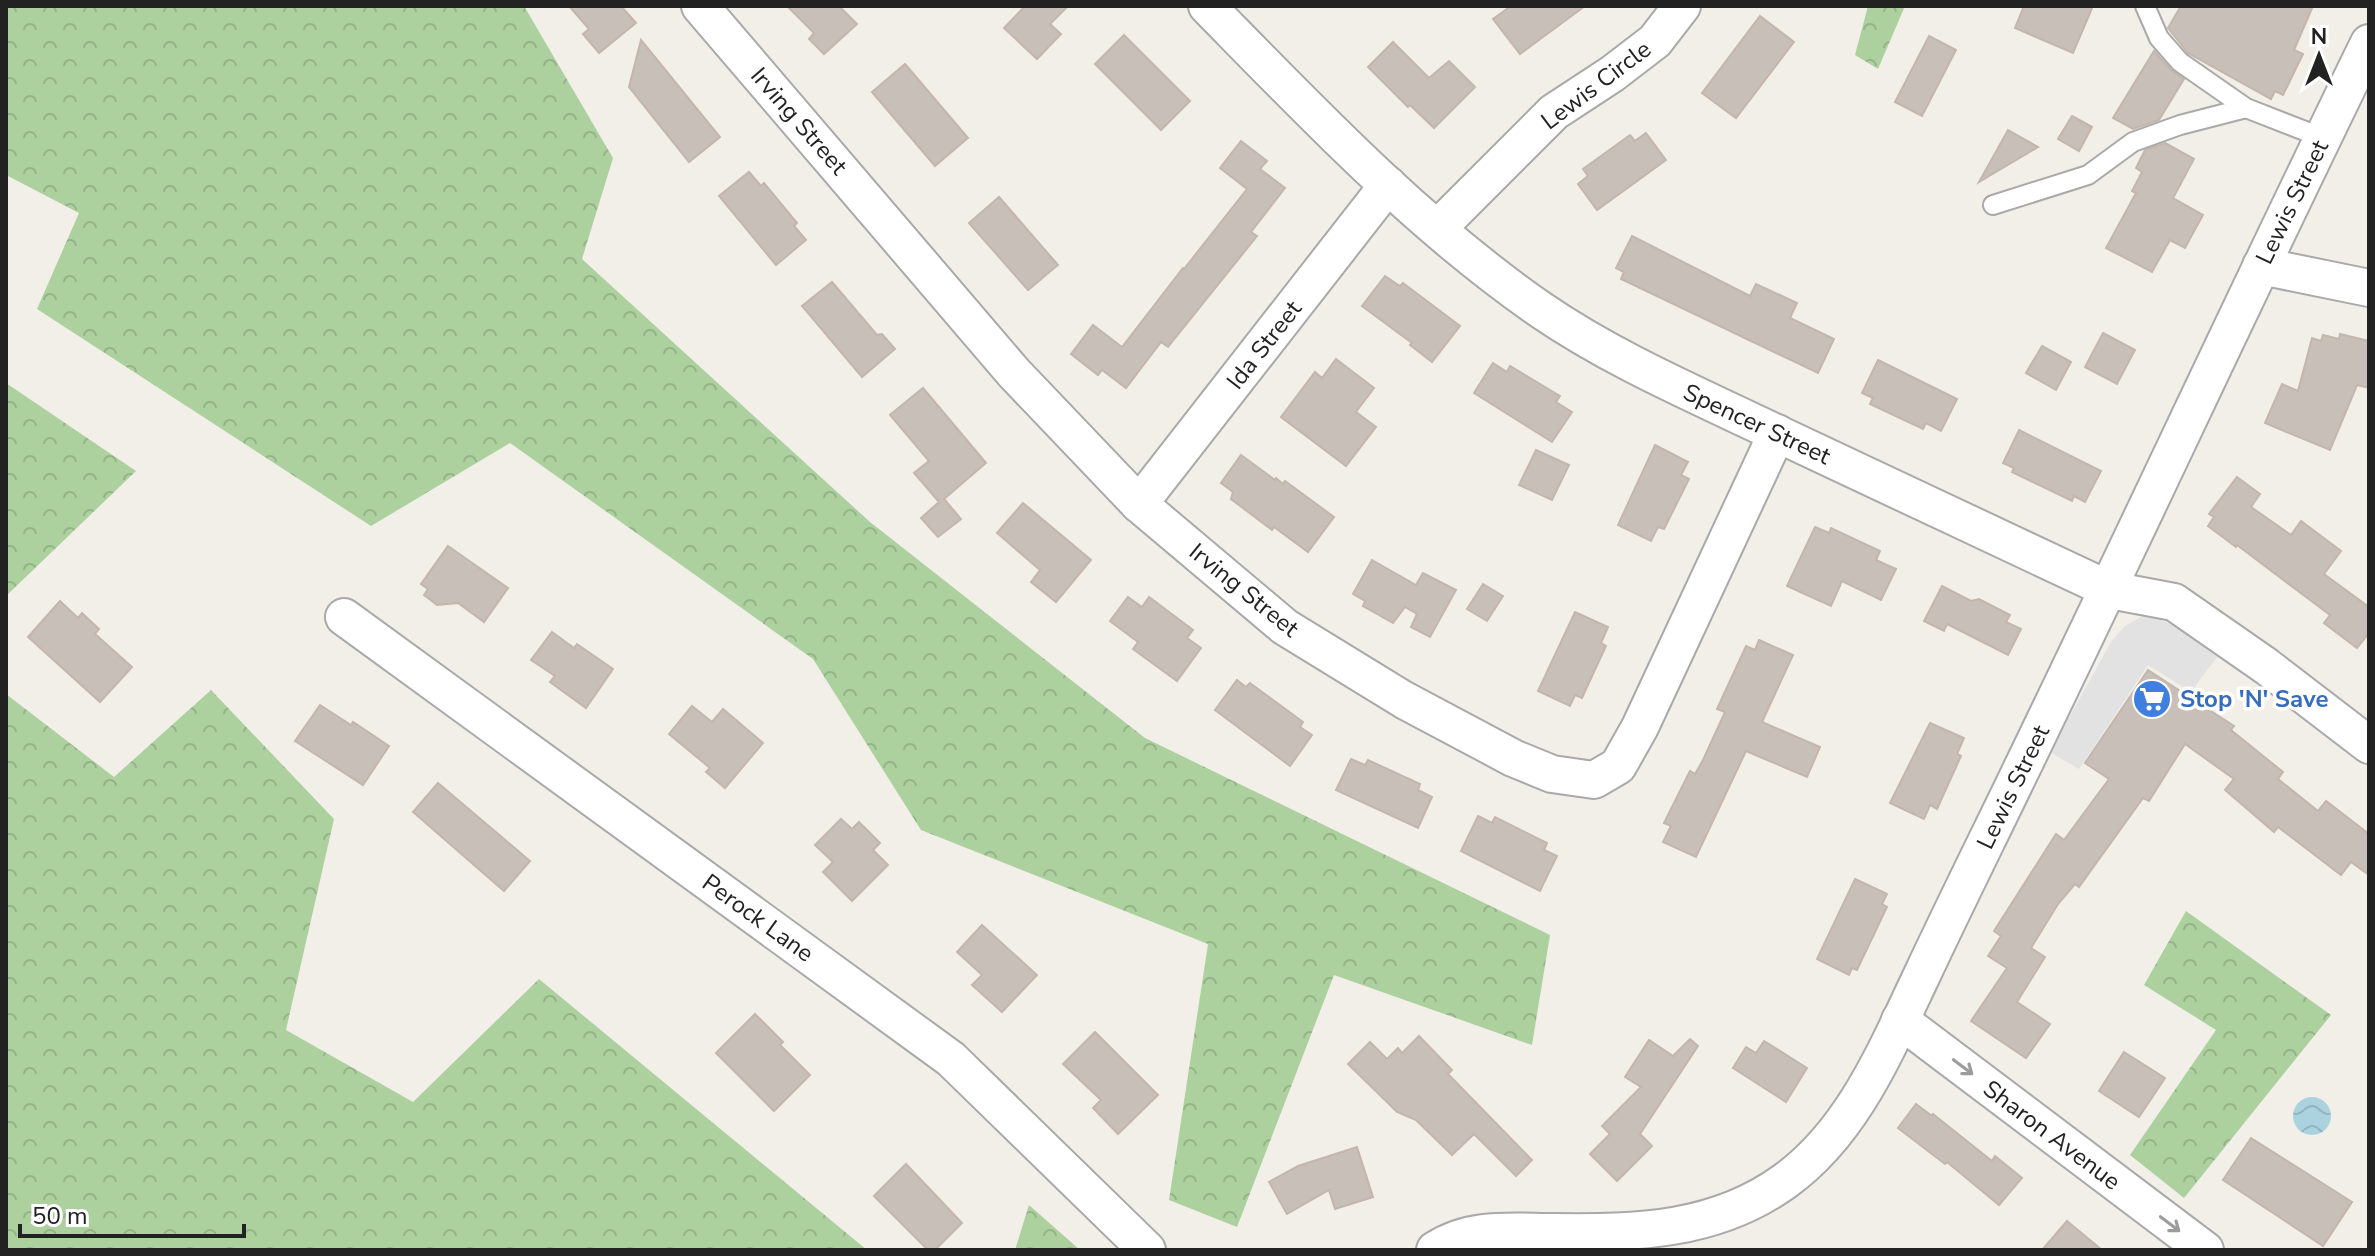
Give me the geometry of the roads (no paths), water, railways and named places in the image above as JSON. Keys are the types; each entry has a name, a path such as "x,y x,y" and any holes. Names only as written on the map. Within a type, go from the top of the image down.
{"street":[{"name":"Irving Street","path":"700,6 1014,373 1139,504 1285,627 1404,700 1513,758 1552,774 1594,780 1618,766 1640,727 1777,433"},
{"name":"Spencer Street","path":"1207,6 1388,185 1493,274 1544,311 1612,352 2110,590 2174,602 2266,666 2369,745"},
{"name":"Lewis Circle","path":"1438,228 1554,112 1655,41 1682,6"},
{"name":"Lewis Street","path":"1435,1250 1449,1241 1494,1231 1614,1231 1677,1226 1716,1218 1758,1199 1787,1180 1820,1151 1846,1120 1900,1020 2110,590 2369,43"},
{"name":"Ida Street","path":"1139,504 1388,185"},
{"path":"2261,266 2369,288"},
{"name":"Perock Lane","path":"344,617 951,1059 1147,1250"},
{"name":"Sharon Avenue","path":"1900,1020 2205,1250"}],"lane":[{"path":"2145,6 2159,38 2180,62 2246,108 2323,138"},
{"path":"1993,205 2088,175 2133,142 2180,125 2246,108"}],"water":[{"path":"2312,1097 2325,1103 2331,1116 2325,1129 2312,1135 2299,1129 2293,1116 2299,1103"}],"place":[{"name":"Stop 'N' Save","path":"2152,699"}]}
